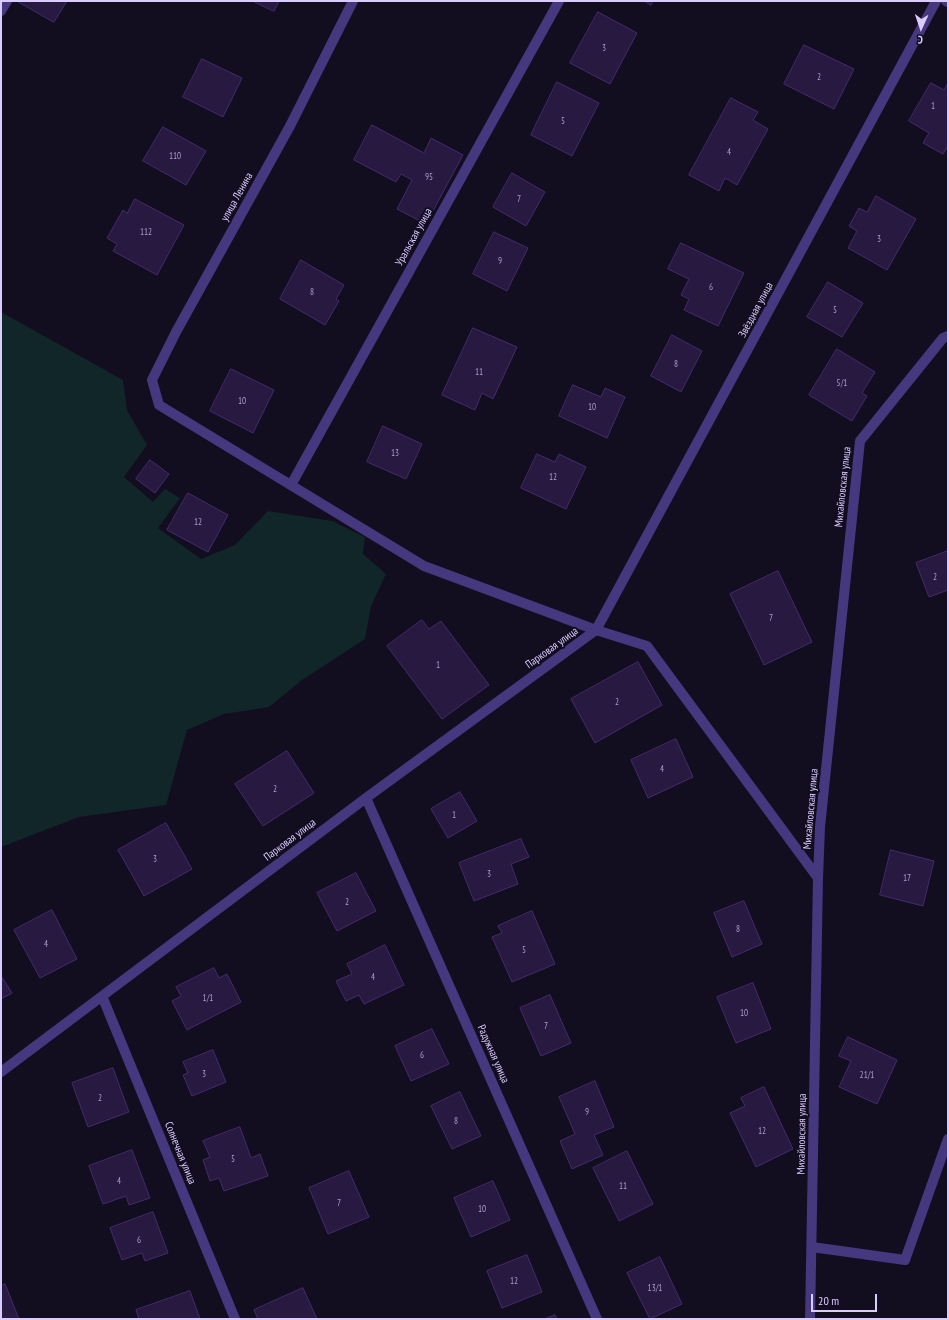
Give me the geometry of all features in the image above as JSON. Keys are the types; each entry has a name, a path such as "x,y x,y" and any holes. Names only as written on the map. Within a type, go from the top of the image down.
{"street":[{"path":"1,11 6,1"},
{"name":"улица Ленина","path":"291,485 159,405 152,380 176,332 290,126 353,1"},
{"name":"Уральская улица","path":"291,485 559,1"},
{"name":"Звёздная улица","path":"596,630 936,1"},
{"name":"Михайловская улица","path":"810,1319 820,827 860,441 943,338 948,336"},
{"path":"291,485 424,566 596,630 647,646 818,878"},
{"name":"Парковая улица","path":"1,1072 366,798 596,630"},
{"name":"Радужная улица","path":"366,798 597,1319"},
{"name":"Солнечная улица","path":"102,996 235,1319"},
{"path":"812,1247 904,1260 948,1140"}],"green space":[{"path":"1,312 123,380 127,410 147,445 124,477 153,502 165,489 180,498 158,528 201,559 235,545 268,511 332,521 365,537 363,554 386,574 371,606 365,639 302,680 269,707 224,714 187,730 166,805 79,817 1,847"}],"building":[{"path":"17,1 67,1 54,22"},
{"path":"253,1 279,1 274,11"},
{"path":"645,1 653,1 651,5"},
{"path":"598,12 637,33 610,84 570,63"},
{"path":"804,45 854,69 834,109 784,84"},
{"path":"202,59 242,78 223,117 183,97"},
{"path":"557,82 599,103 572,156 531,135"},
{"path":"931,83 944,90 948,83 948,146 943,154 923,143 929,133 909,121"},
{"path":"731,98 758,112 753,120 768,129 737,185 725,178 719,191 689,175"},
{"path":"372,125 424,153 431,138 463,155 426,224 397,209 412,180 401,174 396,182 354,160"},
{"path":"163,127 206,151 186,185 143,161"},
{"path":"512,173 545,192 526,226 493,207"},
{"path":"876,196 916,219 887,270 848,248 857,231 849,226 859,208 867,212"},
{"path":"135,199 184,225 157,275 113,251 117,244 107,238 123,210 127,213"},
{"path":"494,232 528,248 507,291 473,274"},
{"path":"681,243 744,273 718,326 684,310 689,299 681,295 689,279 668,269"},
{"path":"301,260 344,285 336,299 339,301 325,325 280,299"},
{"path":"828,282 863,303 842,337 807,317"},
{"path":"473,328 517,347 493,399 482,393 475,410 442,395"},
{"path":"672,335 702,351 681,392 651,376"},
{"path":"837,349 875,372 862,393 867,396 852,421 809,395"},
{"path":"231,369 274,390 253,433 210,411"},
{"path":"573,385 601,397 605,388 625,397 607,438 559,416"},
{"path":"383,426 422,444 406,479 367,462"},
{"path":"537,454 555,462 559,454 586,467 566,509 521,488"},
{"path":"150,460 169,474 155,493 136,479"},
{"path":"188,493 228,515 208,552 167,530"},
{"path":"948,551 948,590 929,597 916,563"},
{"path":"778,571 812,642 764,665 730,594"},
{"path":"422,620 429,629 441,621 489,685 442,719 387,646"},
{"path":"638,662 662,705 595,743 571,699"},
{"path":"676,739 693,777 648,798 631,760"},
{"path":"287,751 314,793 263,826 235,784"},
{"path":"460,792 477,821 448,838 431,809"},
{"path":"166,823 192,869 144,896 118,850"},
{"path":"521,839 529,857 511,864 518,884 474,901 459,863"},
{"path":"891,850 934,861 923,906 880,895"},
{"path":"356,873 376,911 337,931 317,893"},
{"path":"744,901 762,944 732,957 714,913"},
{"path":"52,910 77,959 40,978 14,930"},
{"path":"532,911 555,964 512,982 492,937 502,933 498,926"},
{"path":"385,945 404,985 364,1004 359,995 346,1001 336,981 352,974 347,964"},
{"path":"214,968 219,978 227,974 241,1002 187,1030 172,1001 181,996 176,987"},
{"path":"1,976 12,993 1,999"},
{"path":"753,983 771,1029 736,1043 717,997"},
{"path":"550,995 571,1043 541,1056 520,1008"},
{"path":"432,1029 449,1064 411,1081 395,1046"},
{"path":"848,1037 897,1060 877,1104 839,1087 851,1061 839,1056"},
{"path":"213,1050 226,1082 192,1096 183,1075 188,1073 183,1062"},
{"path":"113,1068 129,1112 88,1127 72,1083"},
{"path":"595,1081 614,1127 594,1135 603,1155 572,1169 560,1141 575,1134 559,1097"},
{"path":"764,1087 793,1149 756,1167 730,1113 745,1106 741,1098"},
{"path":"460,1092 481,1136 452,1149 431,1106"},
{"path":"240,1127 251,1158 260,1154 268,1176 224,1191 219,1178 210,1181 203,1160 210,1157 203,1141"},
{"path":"132,1150 150,1198 129,1205 126,1196 103,1204 89,1166"},
{"path":"627,1151 653,1204 619,1221 593,1168"},
{"path":"349,1171 369,1217 328,1234 309,1188"},
{"path":"493,1181 510,1220 471,1237 454,1198"},
{"path":"153,1212 168,1253 145,1261 142,1253 122,1260 110,1228"},
{"path":"527,1255 542,1292 502,1308 487,1271"},
{"path":"660,1257 682,1304 650,1319 627,1273"},
{"path":"5,1284 19,1319 1,1319 1,1286"},
{"path":"303,1288 317,1319 258,1319 254,1310"},
{"path":"190,1291 200,1319 139,1319 136,1310"},
{"path":"555,1315 557,1319 545,1319"}]}
